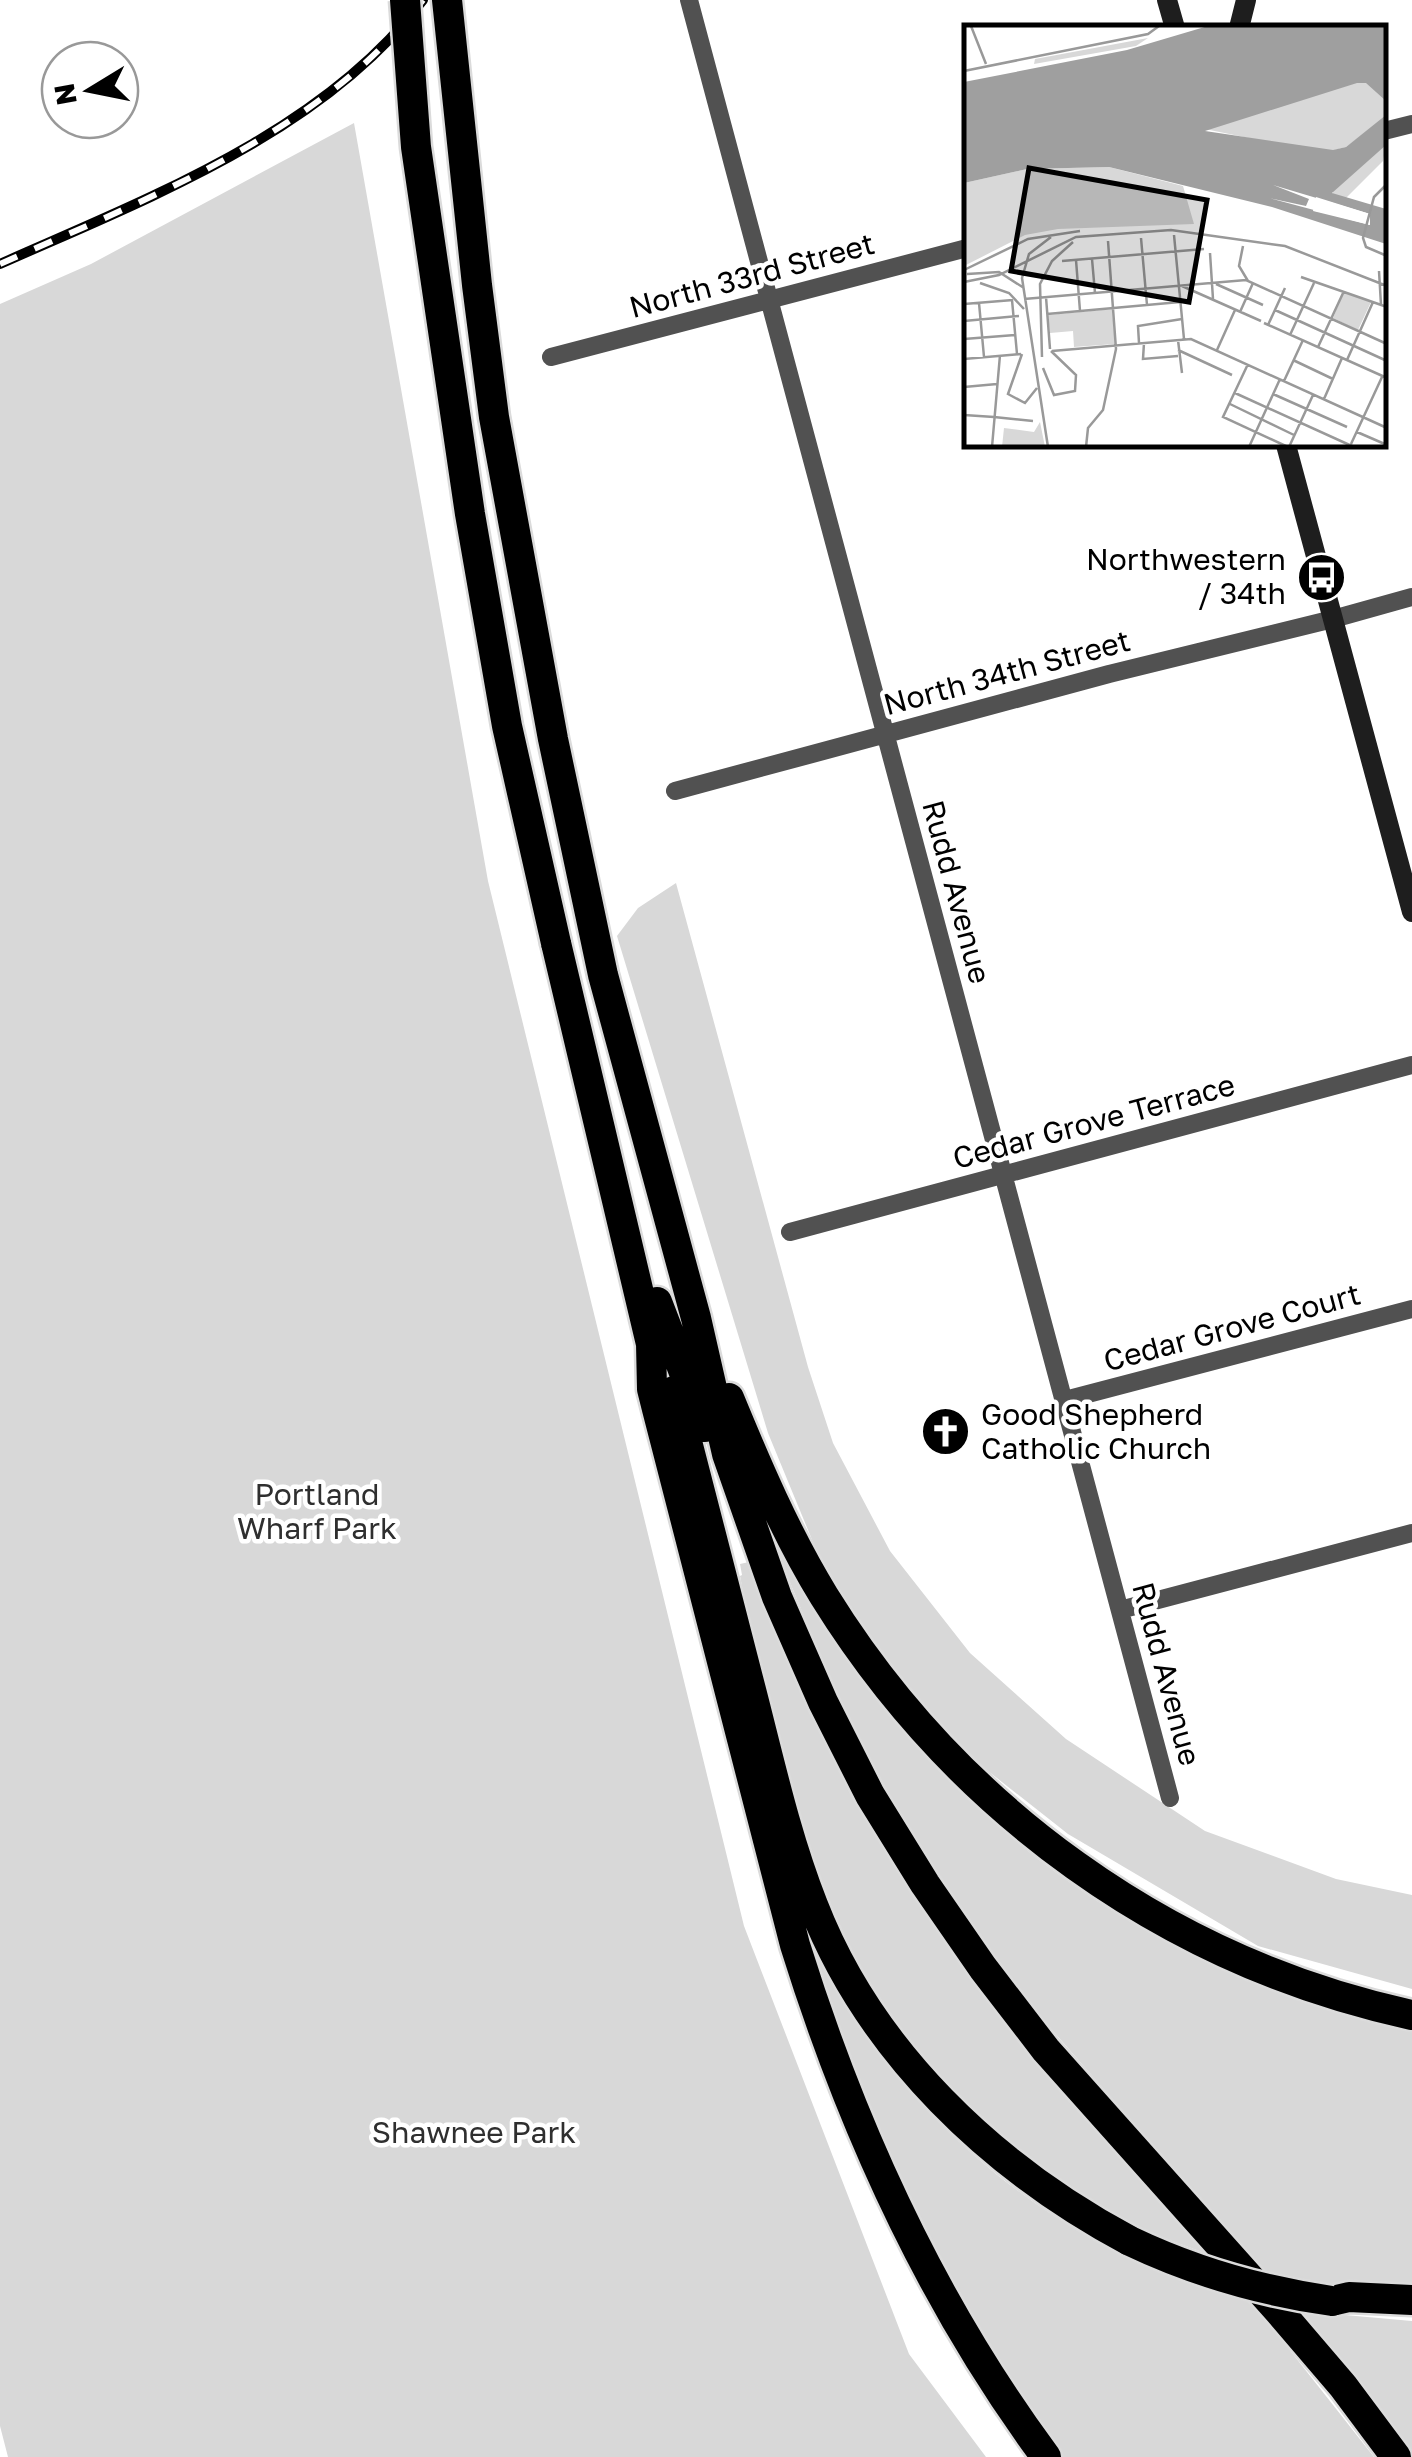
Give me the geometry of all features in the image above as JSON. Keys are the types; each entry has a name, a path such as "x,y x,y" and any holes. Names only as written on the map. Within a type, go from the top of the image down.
{"highway":[{"path":"405,0 416,146 470,514 507,726 651,1344 656,1410 795,1944 838,2076 908,2233 976,2353 1046,2457"},
{"path":"447,0 494,417 552,739 594,936 696,1318 727,1454 777,1598 839,1736 906,1856 982,1968 1046,2050 1278,2310 1396,2457"},
{"path":"614,1187 801,1679 867,1810 978,1978 1056,2076 1220,2260 1385,2457"},
{"path":"696,1318 769,1490 822,1594 880,1680 972,1782 1074,1866 1193,1938 1323,1992 1412,2015"},
{"path":"651,1344 672,1384 788,1831 814,1908 854,1987 894,2045 927,2086 990,2147 1044,2189 1130,2240 1167,2258 1268,2290 1332,2300 1412,2300"}],"street":[{"name":"Rudd Avenue","path":"689,0 1170,1798"},
{"path":"1167,0 1174,25"},
{"path":"1241,25 1246,0"},
{"path":"1387,130 1412,124"},
{"name":"North 33rd Street","path":"551,357 964,249"},
{"path":"1287,448 1412,912"},
{"name":"North 34th Street","path":"675,791 1412,597"},
{"name":"Cedar Grove Terrace","path":"790,1232 1412,1065"},
{"name":"Cedar Grove Court","path":"1065,1400 1412,1309"},
{"path":"1120,1610 1412,1533"}],"green space":[{"name":"Portland Wharf Park","path":"354,123 488,881 744,1926 909,2354 986,2457 8,2457 0,2426 0,304 91,264"},
{"path":"676,883 808,1367 833,1443 890,1551 970,1653 1066,1739 1205,1831 1336,1879 1412,1895 1412,1989 1258,1946 1068,1834 941,1734 834,1593 768,1433 617,936 638,908"},
{"path":"773,1531 829,1631 886,1711 970,1801 1016,1841 1116,1913 1223,1969 1316,2003 1412,2029 1412,2292 1339,2290 1262,2270 1039,2015 971,1925 884,1785 833,1686 769,1532"},
{"path":"749,1562 823,1732 914,1894 985,1996 1038,2063 1210,2255 1137,2228 1051,2178 973,2114 892,2021 835,1923 804,1842 751,1633 740,1576 740,1564"},
{"path":"811,1942 878,2050 963,2145 1011,2186 1118,2252 1178,2278 1251,2301 1374,2457 1063,2457 976,2326 901,2188 851,2067"},
{"path":"1300,2311 1412,2321 1412,2452 1316,2328"}],"railway":[{"path":"0,264 172,187 284,124 336,88 382,47 423,0"}],"place":[{"name":"Northwestern / 34th","path":"1321,577"},
{"name":"Good Shepherd Catholic Church","path":"946,1432"}],"park label":[{"name":"Shawnee Park","path":"474,2133"}]}
